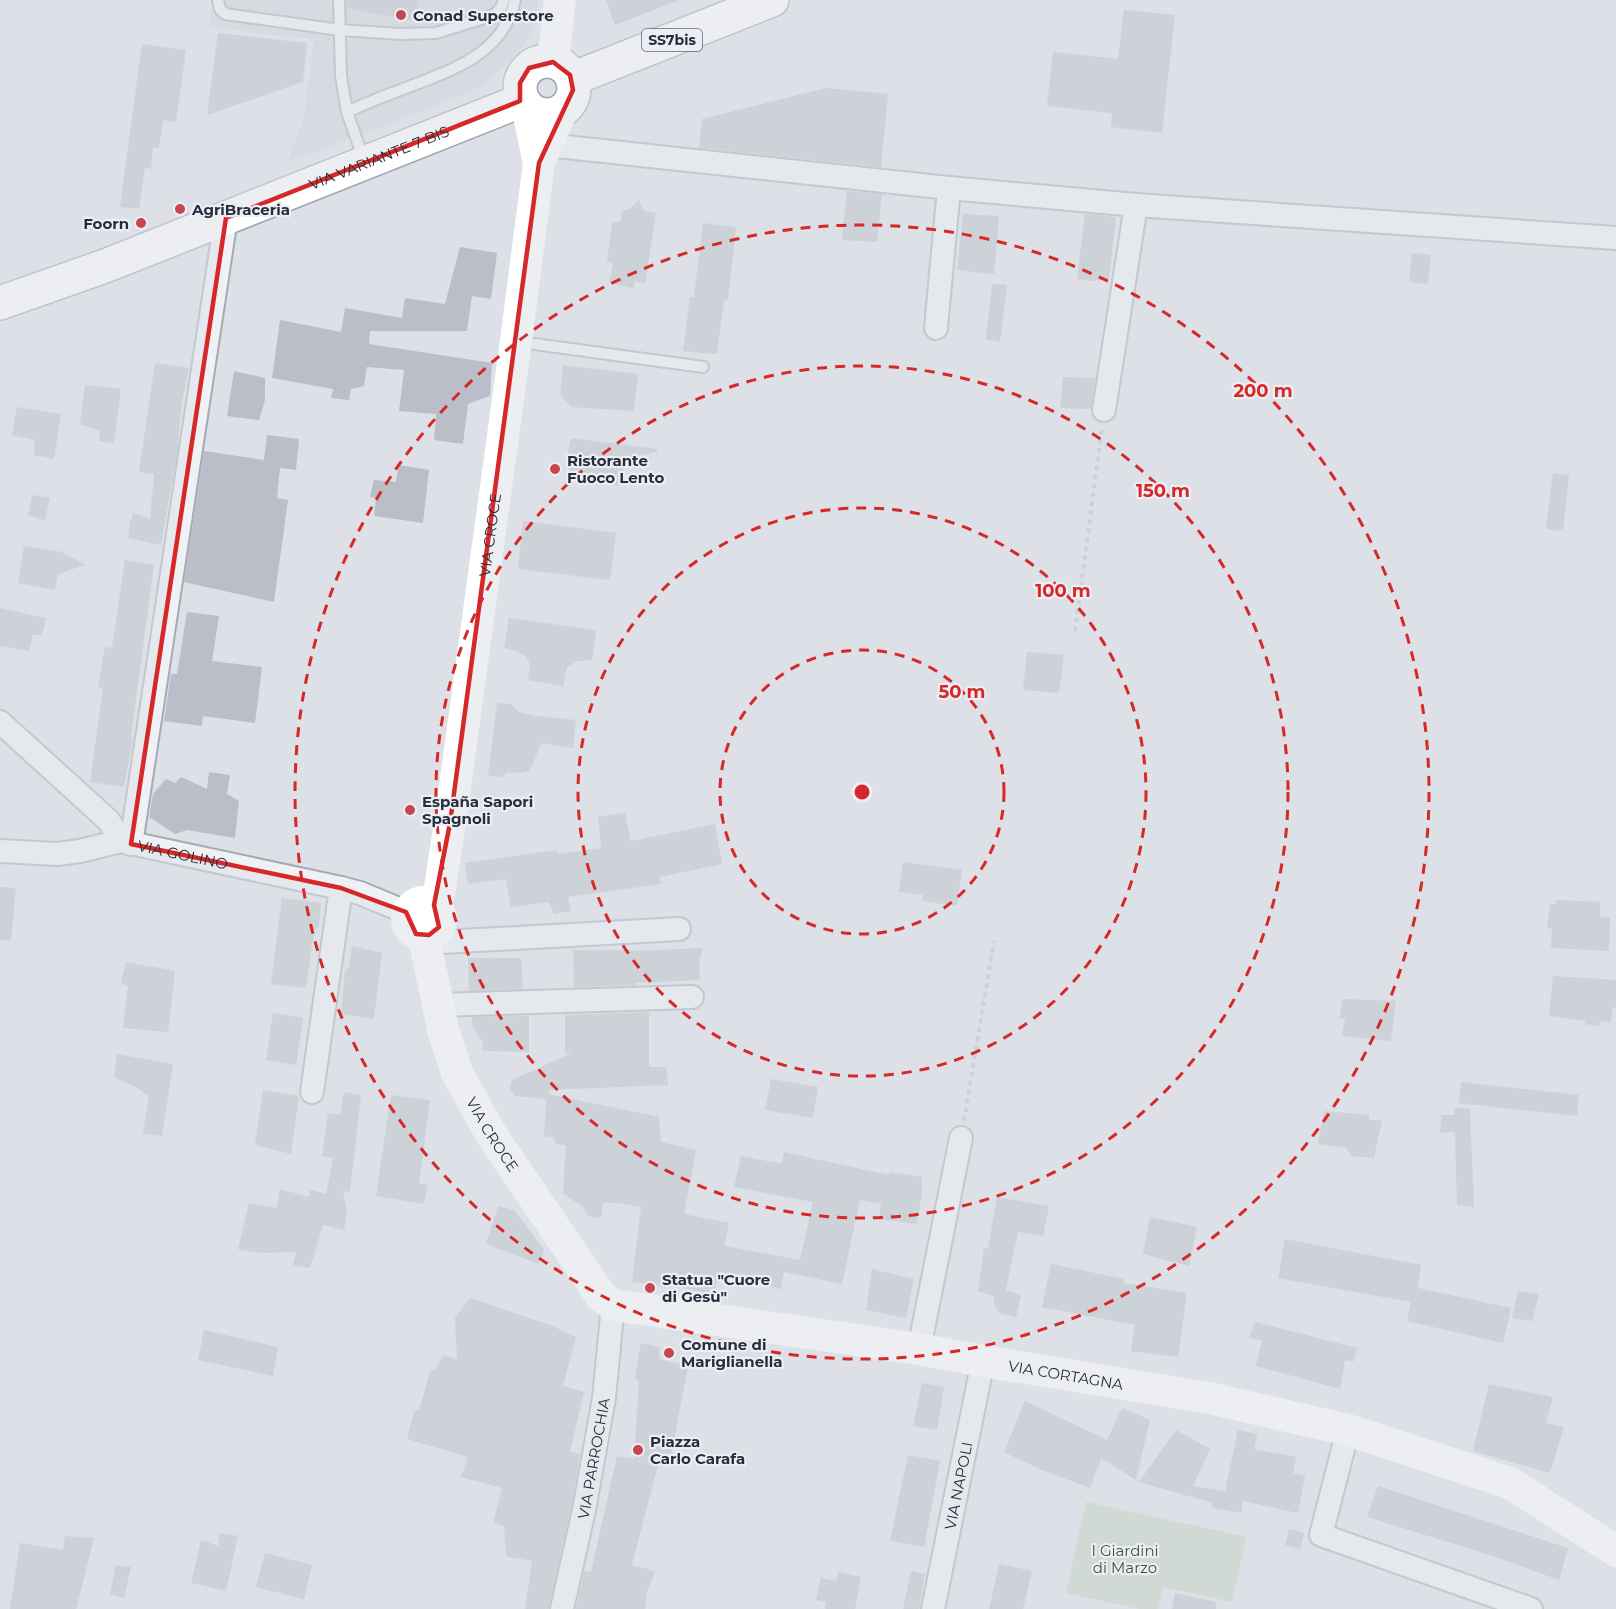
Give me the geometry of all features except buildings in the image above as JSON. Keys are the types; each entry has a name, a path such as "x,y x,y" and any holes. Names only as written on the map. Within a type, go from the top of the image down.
{"main road":[{"name":"SS7bis","path":"563,85 582,75 772,0"},
{"path":"545,61 563,85 555,113 540,114 525,103 520,92 523,75 536,63 545,61"},
{"name":"VIA VARIANTE 7 BIS","path":"0,303 105,266 525,103"}],"street":[{"name":"VIA CROCE","path":"560,0 563,85 543,154 439,894 423,925 444,1033 457,1073 498,1144 602,1296 613,1305"},
{"name":"VIA CROCE","path":"525,103 543,154"},
{"path":"543,154 1136,204 1616,238"},
{"path":"936,328 949,188"},
{"path":"1104,410 1136,204"},
{"path":"0,851 57,854 126,842 226,218"},
{"name":"VIA GOLINO","path":"0,722 109,821 126,842 341,888 360,894 423,925"},
{"path":"312,1092 341,888"},
{"path":"423,925 679,929"},
{"path":"438,1005 692,997"},
{"path":"920,1349 961,1138"},
{"name":"VIA CORTAGNA","path":"613,1305 920,1349 1209,1398 1348,1430 1510,1483 1616,1551"},
{"name":"VIA PARROCHIA","path":"562,1609 584,1510 604,1398 613,1305"},
{"name":"VIA NAPOLI","path":"933,1609 983,1361"},
{"path":"1348,1430 1321,1535 1531,1609"}],"lane":[{"path":"218,0 220,9 225,14 340,30 400,34 436,33 494,15 501,8 504,0"},
{"path":"339,0 340,76 346,112 365,164"},
{"path":"346,112 452,69 477,56 505,27 512,14 515,0"},
{"path":"516,341 703,367"}],"path":[{"path":"1076,631 1104,410"},
{"path":"961,1138 994,941"}],"highlighted area":[{"path":"553,62 570,75 573,90 539,163 450,823 434,905 439,927 429,935 416,934 406,912 341,888 131,844 226,218 520,101 520,83 529,68"}],"shaded area":[{"path":"212,0 539,0 531,32 525,44 503,68 486,82 473,90 287,162 304,116 314,39 209,27"}],"green space":[{"name":"I Giardini di Marzo","path":"1086,1502 1246,1537 1232,1602 1163,1587 1158,1609 1140,1609 1066,1593"}],"place":[{"name":"Conad Superstore","path":"401,15"},
{"name":"AgriBraceria","path":"180,209"},
{"name":"Foorn","path":"141,223"},
{"name":"Ristorante Fuoco Lento","path":"555,469"},
{"name":"España Sapori Spagnoli","path":"410,810"},
{"name":"Statua \"Cuore di Gesù\"","path":"650,1288"},
{"name":"Comune di Mariglianella","path":"669,1353"},
{"name":"Piazza Carlo Carafa","path":"638,1450"}]}
